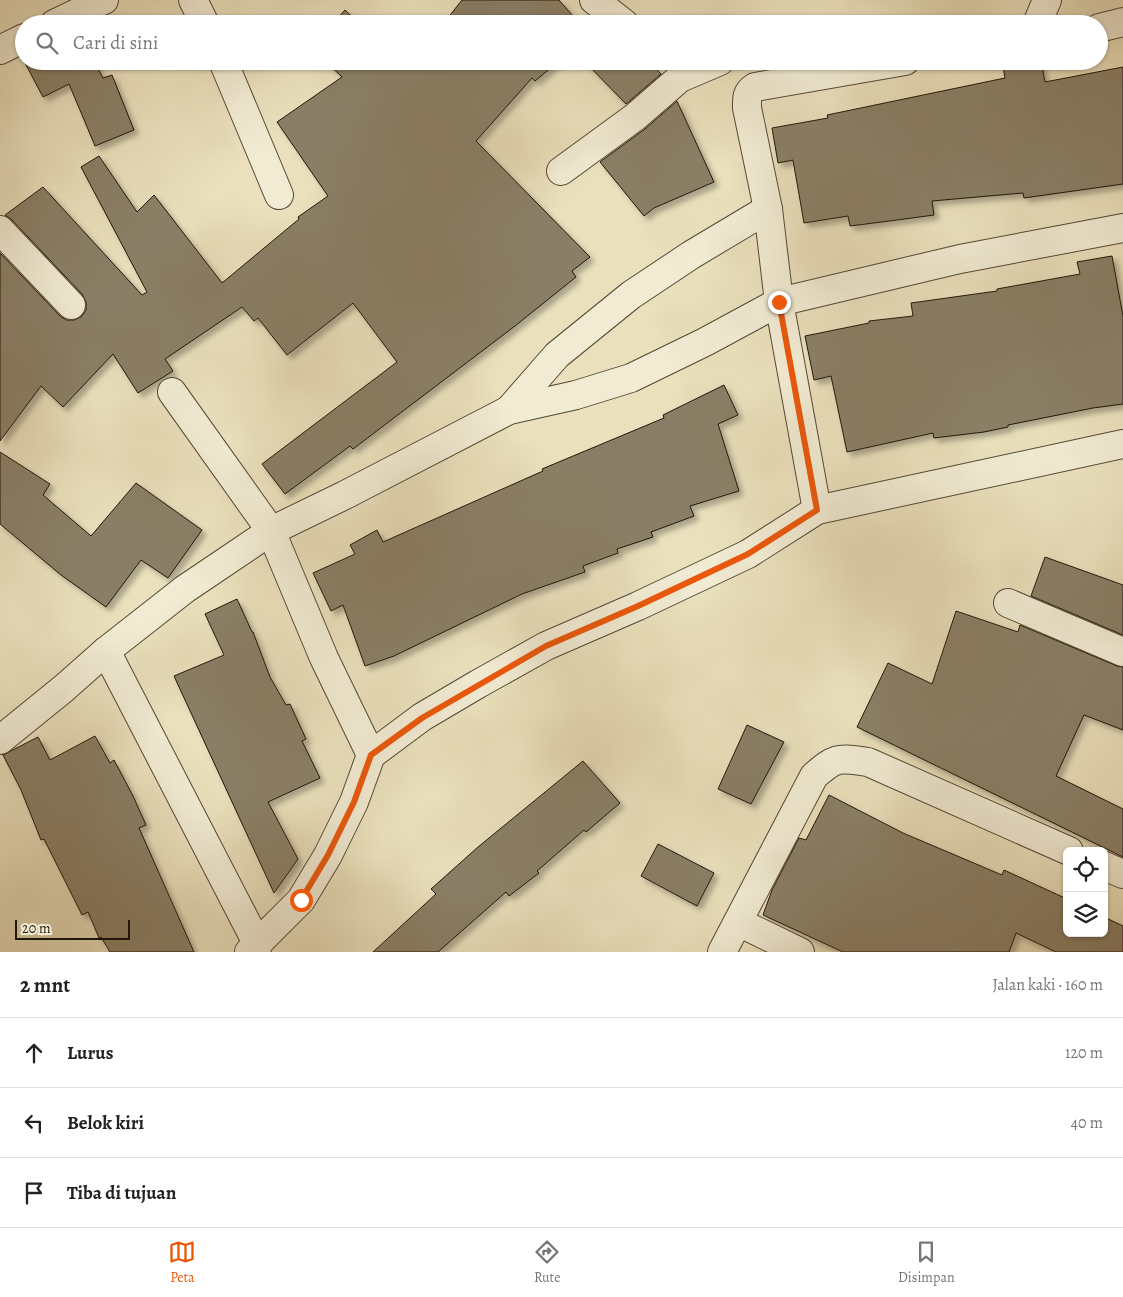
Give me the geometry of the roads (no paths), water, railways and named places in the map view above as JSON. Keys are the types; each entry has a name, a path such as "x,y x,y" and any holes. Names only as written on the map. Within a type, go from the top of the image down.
{"street":[{"path":"73,15 104,0"},
{"path":"193,0 200,15"},
{"path":"594,0 613,15"},
{"path":"1041,15 1047,0"},
{"path":"1108,26 1123,22"},
{"path":"0,50 15,42"},
{"path":"227,70 279,195"},
{"path":"560,171 634,117 674,70"},
{"path":"817,510 779,302 768,209 747,108 748,91 754,87 853,70"},
{"path":"509,410 557,355 630,295 768,209"},
{"path":"0,740 106,651 185,589 271,531 509,410 576,395 631,378 706,342 779,302 960,259 1123,228"},
{"path":"0,230 71,305"},
{"path":"172,392 271,531 324,658 371,755"},
{"path":"106,651 253,948 301,900 328,855 354,802 371,755 422,718 546,646 638,606 748,554 817,510 1123,444"},
{"path":"1008,603 1123,652"},
{"path":"722,952 814,776 830,762 843,759 868,762 1063,848"},
{"path":"1108,868 1123,874"},
{"path":"738,922 800,952"}]}
